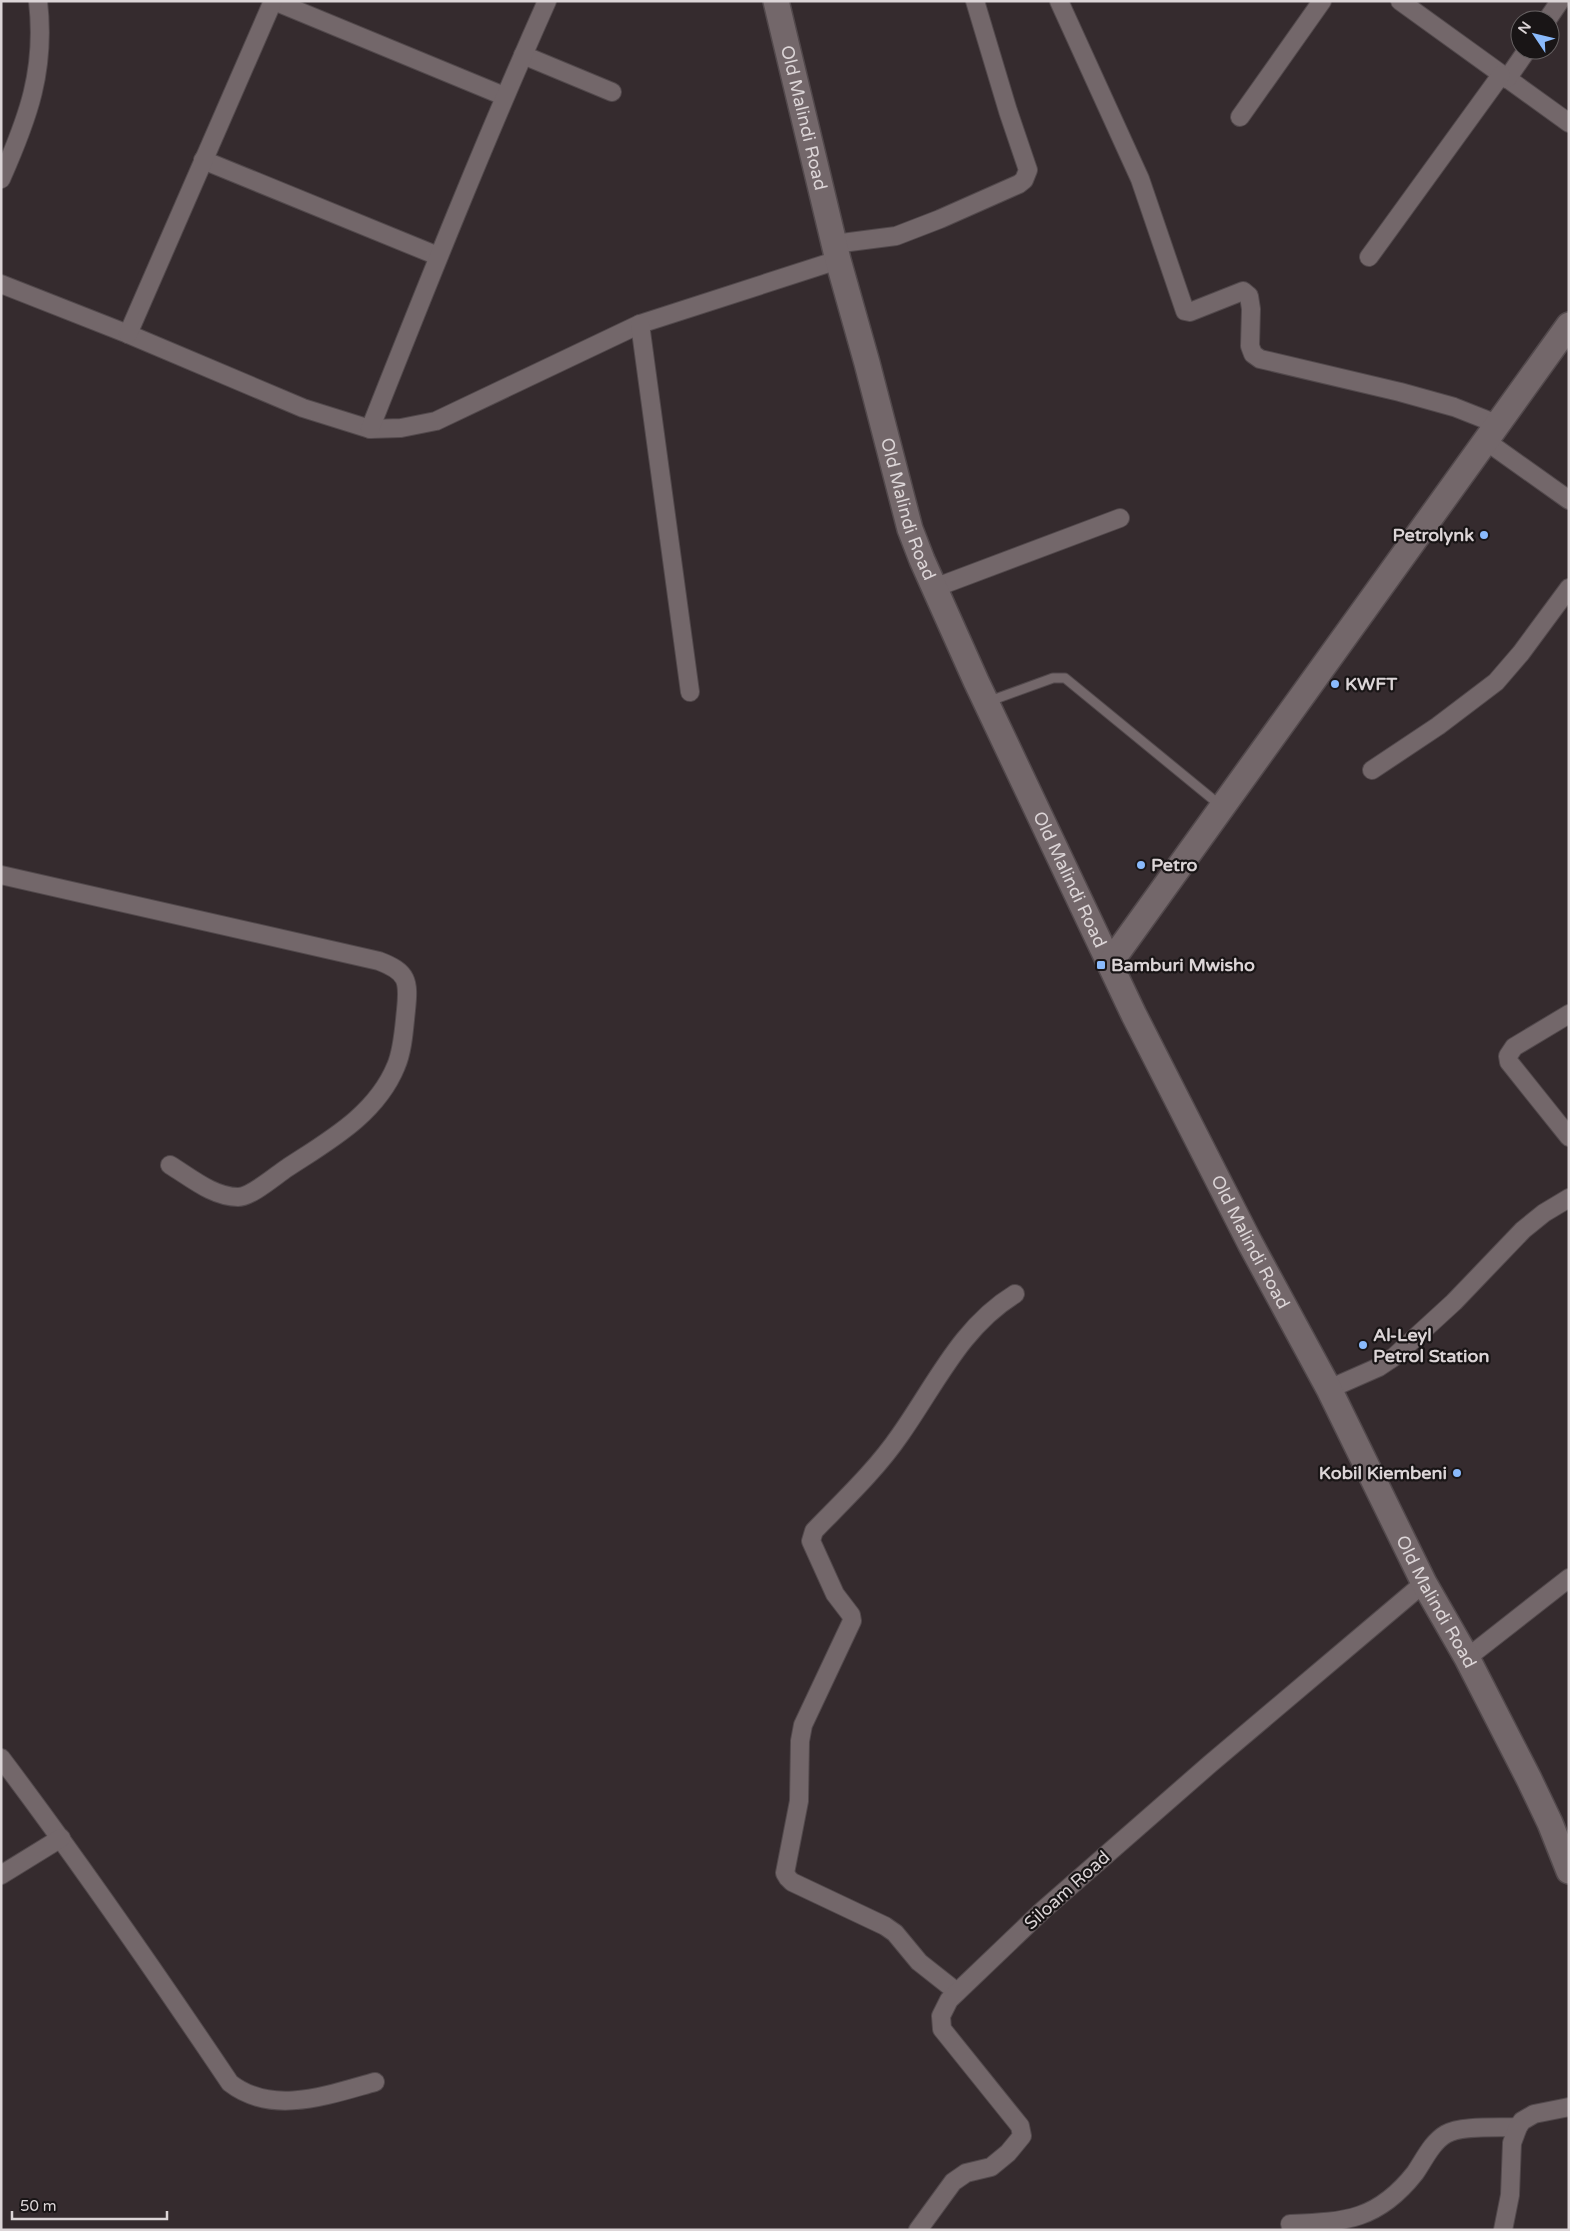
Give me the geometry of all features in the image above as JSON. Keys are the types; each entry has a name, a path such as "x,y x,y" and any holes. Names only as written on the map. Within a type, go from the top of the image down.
{"main road":[{"name":"Old Malindi Road","path":"776,1 836,252 910,529 934,588 1138,1023 1246,1234 1329,1389 1424,1582 1467,1658 1550,1823 1569,1871"},
{"path":"1110,962 1569,325"}],"street":[{"path":"1,179 19,138 36,85 40,59 41,24 38,1"},
{"path":"128,334 273,1 504,96"},
{"path":"370,429 504,96 547,1"},
{"path":"1,284 128,334 303,408 370,429 401,428 436,421 640,324 836,252 896,236 940,220 1019,184 1027,175 1028,170 1008,112 975,1"},
{"path":"1059,1 1140,179 1185,311 1190,312 1243,291 1249,296 1251,308 1250,346 1253,354 1260,359 1400,392 1454,407 1492,432 1569,500"},
{"path":"1240,117 1322,1"},
{"path":"1400,1 1569,123"},
{"path":"523,55 612,92"},
{"path":"1369,258 1518,60"},
{"path":"203,160 438,256"},
{"path":"640,324 690,692"},
{"path":"934,588 1120,518"},
{"path":"1372,770 1438,726 1496,682 1520,654 1569,588"},
{"path":"1,875 379,961 394,967 406,980 408,992 405,1025 397,1064 379,1096 336,1136 257,1189 241,1197 232,1197 213,1191 170,1164"},
{"path":"1569,1014 1514,1047 1508,1056 1509,1062 1569,1137"},
{"path":"1329,1389 1394,1357 1454,1302 1523,1230 1544,1213 1569,1198"},
{"path":"957,1992 919,1962 895,1933 885,1926 792,1882 785,1873 798,1802 800,1741 803,1725 852,1621 851,1615 836,1594 811,1541 814,1532 876,1466 901,1434 962,1342 998,1304 1015,1294"},
{"path":"1467,1658 1569,1578"},
{"name":"Siloam Road","path":"918,2230 953,2182 966,2173 992,2167 1008,2153 1022,2136 1020,2126 942,2029 941,2016 950,2000 1042,1911 1172,1797 1424,1582"},
{"path":"1,1758 61,1838 230,2083 250,2096 273,2101 315,2098 375,2082"},
{"path":"1,1875 61,1838"},
{"path":"1503,2230 1510,2195 1512,2143 1518,2127 1522,2121 1534,2114 1569,2107"},
{"path":"1290,2224 1332,2222 1361,2216 1374,2210 1400,2190 1446,2134 1457,2130 1518,2127"}],"lane":[{"path":"986,702 1053,678 1065,678 1222,807"}],"place":[{"name":"Petrolynk","path":"1484,535"},
{"name":"KWFT","path":"1335,684"},
{"name":"Petro","path":"1141,865"},
{"name":"Bamburi Mwisho","path":"1101,965"},
{"name":"Al-Leyl Petrol Station","path":"1363,1345"},
{"name":"Kobil Kiembeni","path":"1457,1473"}]}
